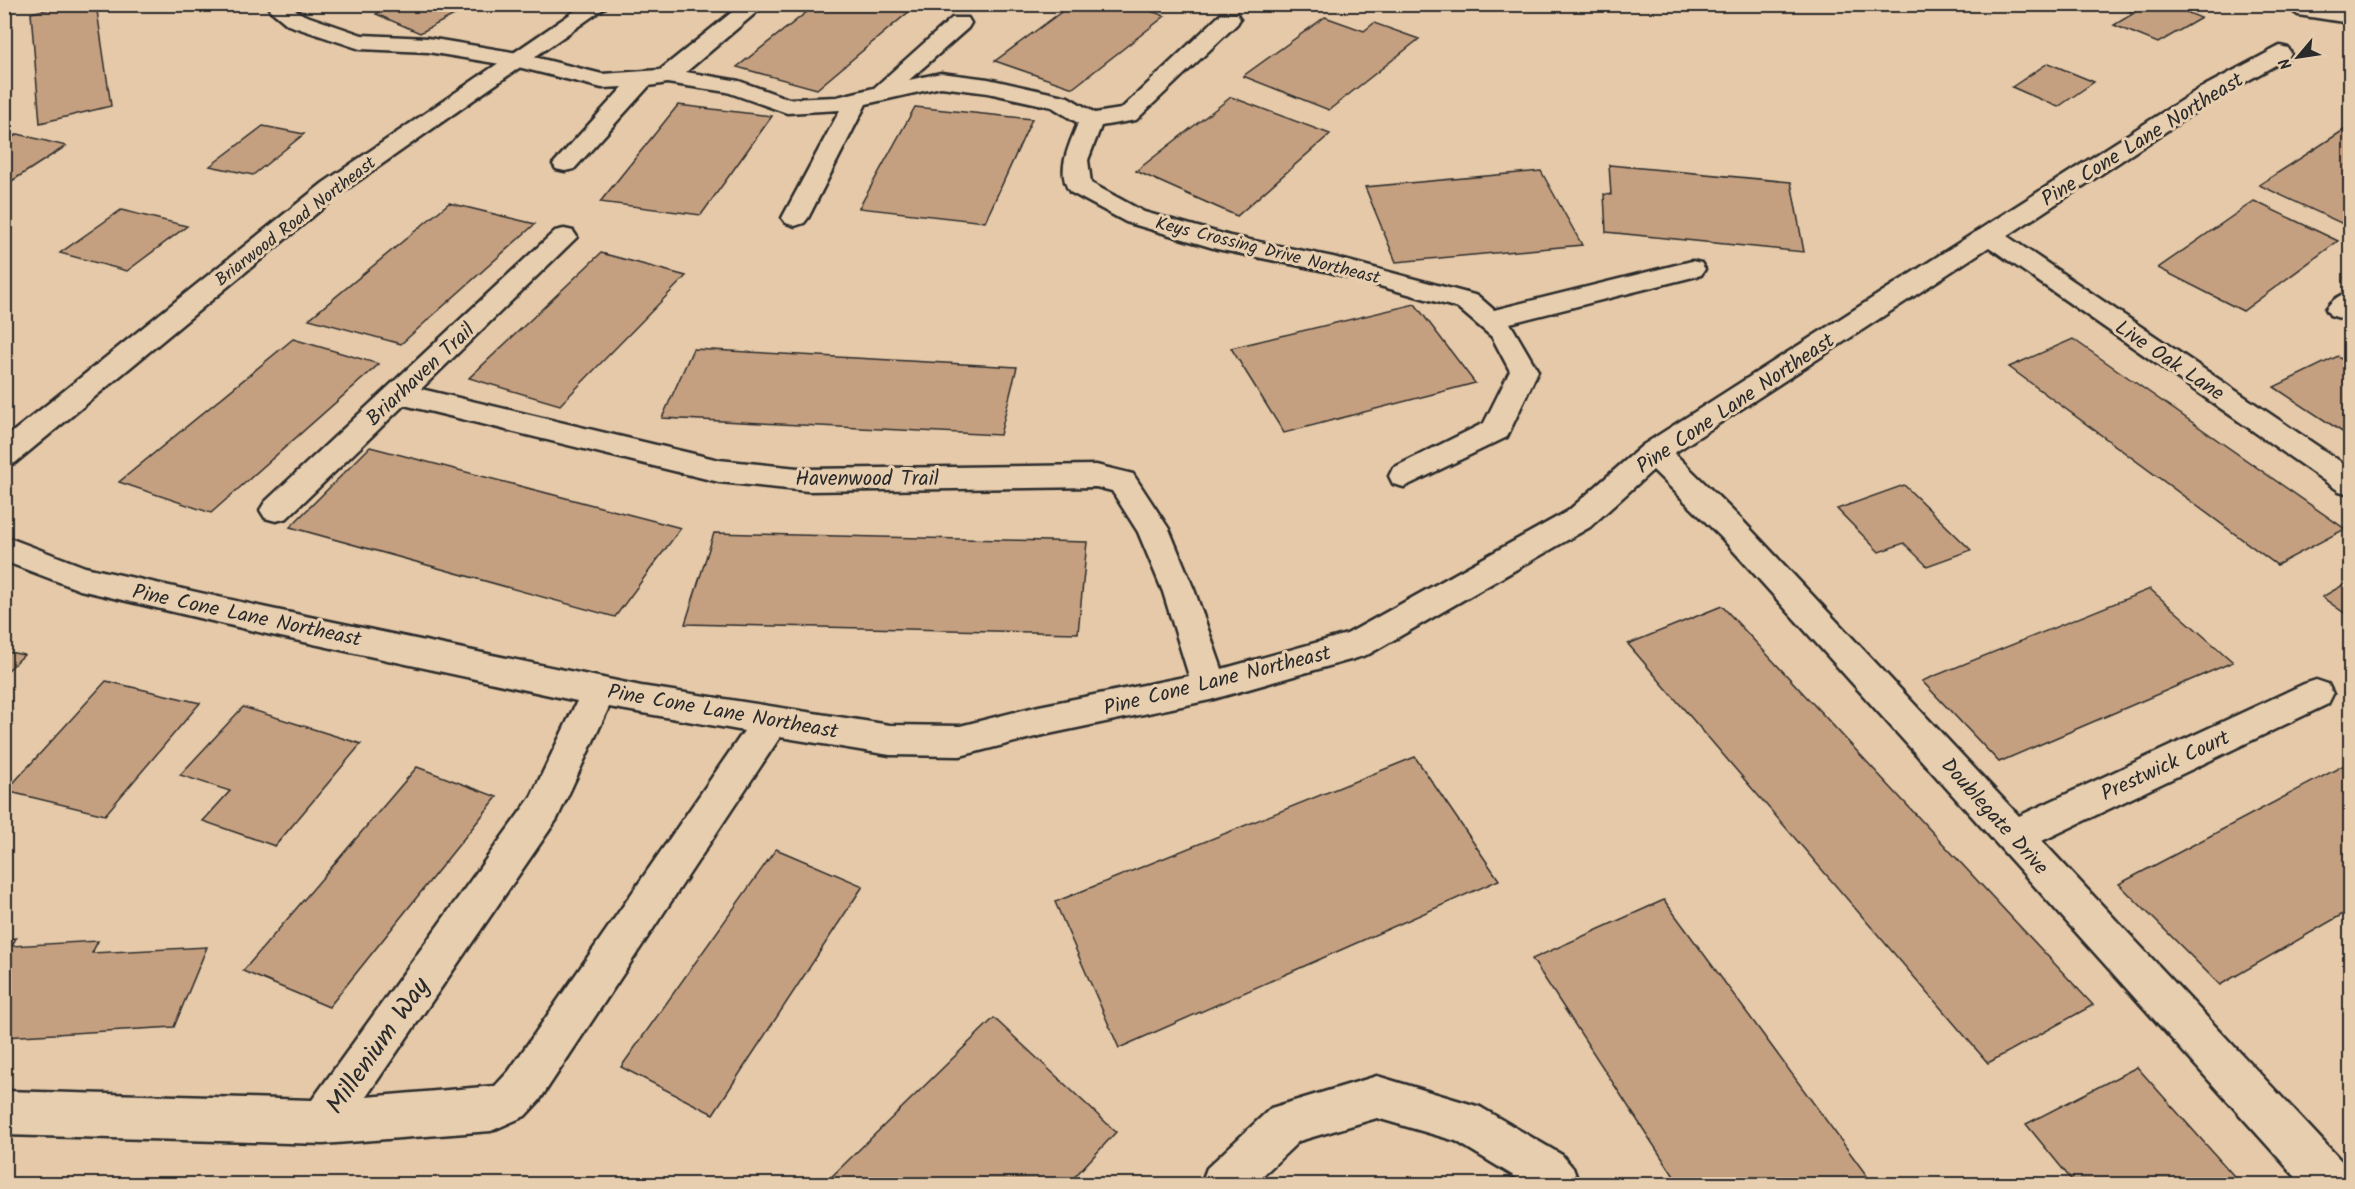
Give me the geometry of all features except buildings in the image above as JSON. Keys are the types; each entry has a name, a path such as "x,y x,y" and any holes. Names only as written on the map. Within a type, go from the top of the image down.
{"street":[{"name":"Briarwood Road Northeast","path":"4,455 332,188 600,4"},
{"path":"667,76 756,4"},
{"path":"282,6 296,20 360,42 428,45 518,60 602,81 642,80 667,76 731,86 787,106 837,104 941,80 988,86 1060,102 1091,121 1128,115 1229,19"},
{"path":"2300,7 2350,17"},
{"path":"2300,7 2350,28"},
{"path":"795,219 869,97 960,23"},
{"name":"Pine Cone Lane Northeast","path":"4,548 80,578 267,621 641,700 890,740 960,741 1040,721 1210,686 1357,645 1579,519 1654,453 2207,94 2280,53"},
{"path":"565,164 642,80"},
{"name":"Keys Crossing Drive Northeast","path":"1091,121 1076,160 1079,187 1135,217 1226,243 1333,265 1468,302 1503,332 1524,371 1496,430 1404,476"},
{"name":"Live Oak Lane","path":"1990,236 2350,483"},
{"name":"Briarhaven Trail","path":"276,510 564,237"},
{"path":"1488,320 1692,269"},
{"name":"Havenwood Trail","path":"399,394 718,471 808,480 1096,476 1122,482 1153,529 1179,592 1210,686"},
{"name":"Doublegate Drive","path":"1654,453 1732,529 2332,1185"},
{"name":"Millenium Way","path":"323,1122 544,808 600,690"},
{"name":"Prestwick Court","path":"2013,836 2316,694"},
{"name":"Millenium Way","path":"323,1122 491,1109 510,1101 524,1086 771,721"},
{"path":"1224,1185 1286,1123 1377,1097 1465,1122 1546,1171 1557,1185"},
{"path":"4,1113 323,1122"}]}
